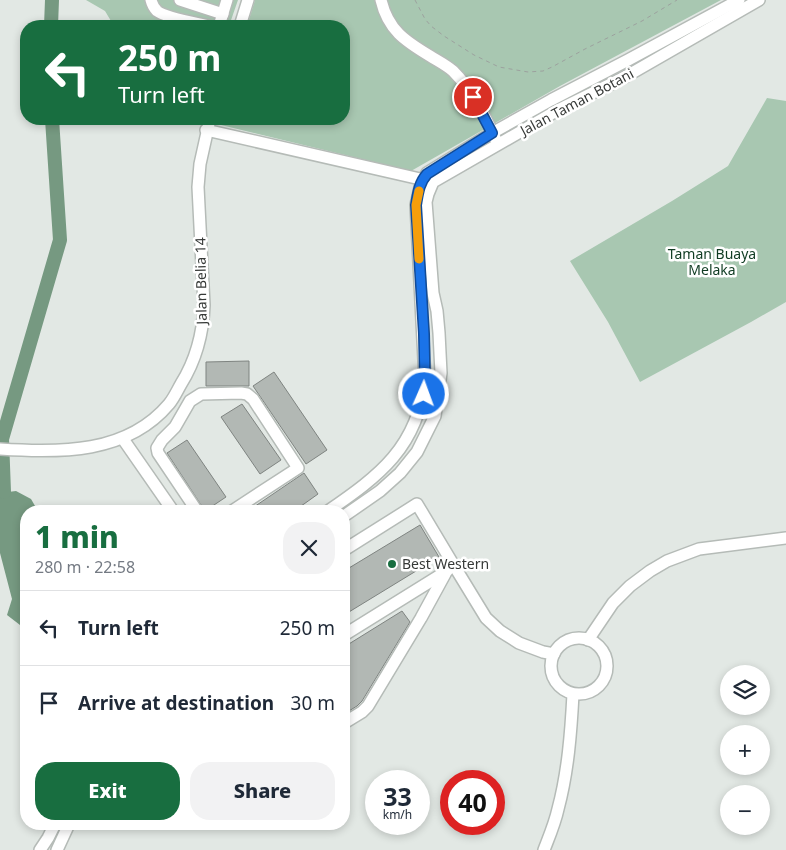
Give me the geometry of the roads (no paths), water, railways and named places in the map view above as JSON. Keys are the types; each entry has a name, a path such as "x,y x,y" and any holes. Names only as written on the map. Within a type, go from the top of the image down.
{"street":[{"path":"151,0 164,20"},
{"path":"180,0 223,14"},
{"path":"221,20 227,0"},
{"path":"242,20 248,0"},
{"path":"381,0 387,20 396,32 408,43 451,70 463,82 495,139"},
{"name":"Jalan Taman Botani","path":"495,139 551,100 739,0"},
{"name":"Jalan Taman Botani","path":"428,180 427,174 436,167 625,77 759,0"},
{"name":"Jalan Belia 14","path":"0,449 24,451 86,449 122,438 143,428 169,403 191,366 197,351 204,320 198,187 200,164 208,125"},
{"path":"206,130 428,180"},
{"path":"336,505 362,487 388,464 409,435 421,406 425,380 424,334 416,205 428,180"},
{"path":"350,512 380,491 400,473 417,452 435,416 441,373 426,202 428,180"},
{"path":"193,505 158,453 157,448 175,427 190,401 195,397 201,394 242,393 247,394 252,399 298,468 241,505"},
{"path":"122,438 169,505"},
{"path":"350,546 417,504 450,568 486,618 500,631 519,643 554,654"},
{"path":"588,640 613,603 630,586 667,561 699,550 786,538"},
{"path":"350,632 450,568"},
{"path":"350,719 368,706 450,568"},
{"path":"572,639 588,640 602,649 608,665 607,673 598,688 582,694 573,694 566,691 554,678 552,670 554,654 559,647 572,639"},
{"path":"544,850 558,810 562,791 570,737 573,694"},
{"path":"40,850 53,830"},
{"path":"57,850 66,830"}],"waterway":[{"path":"51,20 52,0"},
{"path":"4,492 2,439 60,240 52,125"}],"place":[{"name":"Best Western","path":"392,564"}],"park label":[{"name":"Taman Buaya Melaka","path":"712,262"}]}
